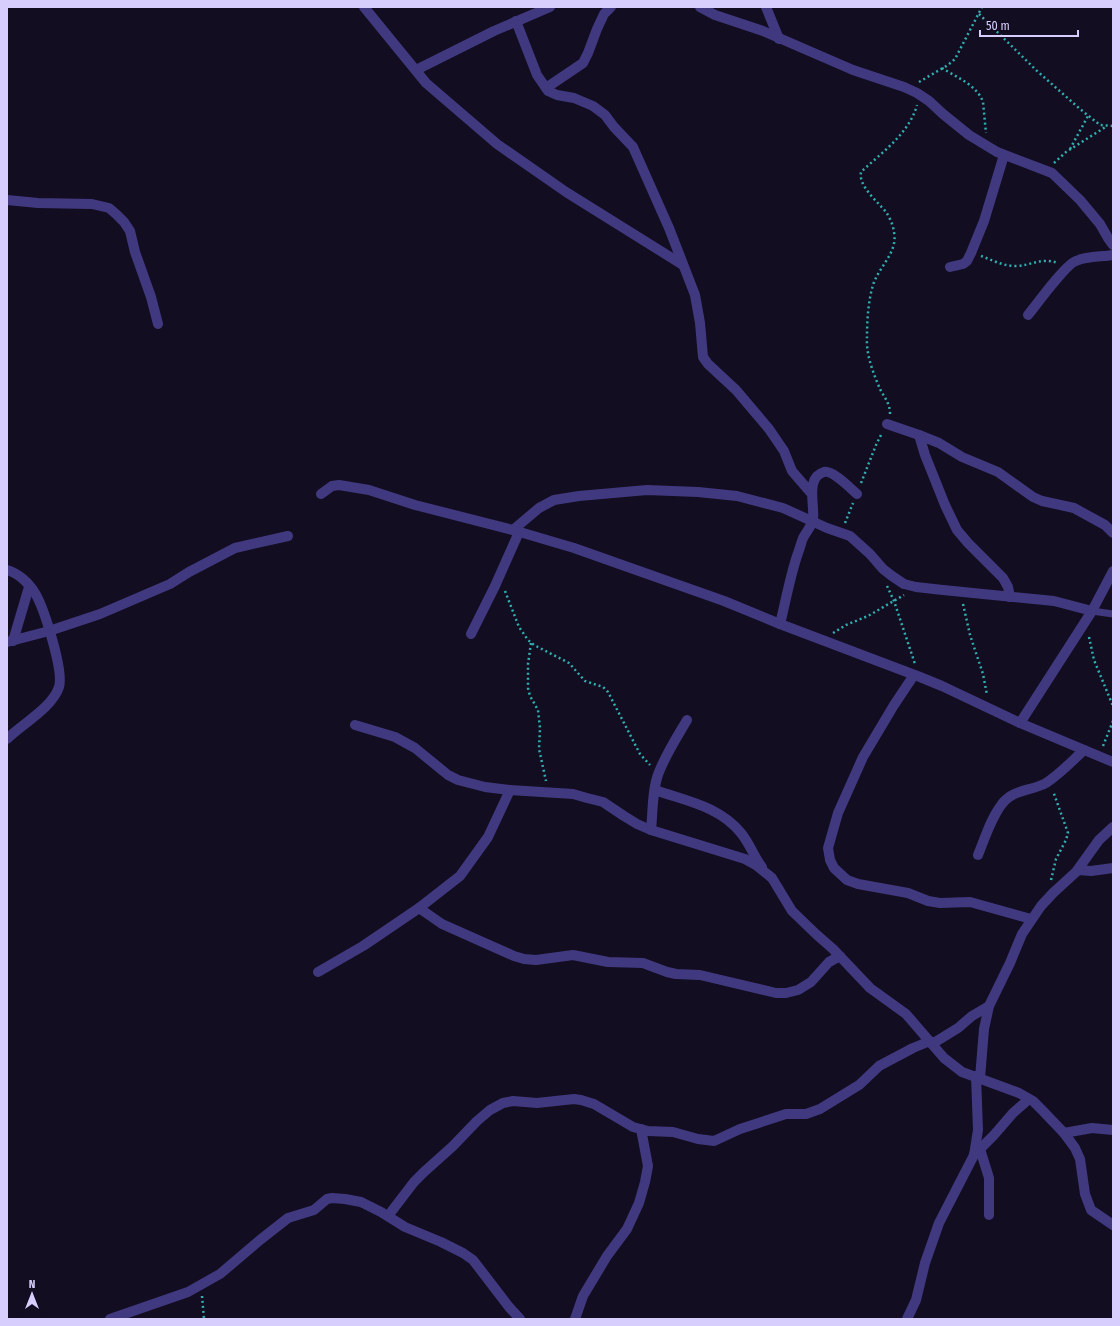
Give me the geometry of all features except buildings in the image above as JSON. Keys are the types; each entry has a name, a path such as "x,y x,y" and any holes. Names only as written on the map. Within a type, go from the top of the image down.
{"street":[{"path":"364,7 426,83 496,144 566,192 684,265"},
{"path":"416,70 494,31 550,7"},
{"path":"546,88 583,63 604,14 611,7"},
{"path":"700,7 715,15 763,32 853,70 904,87 916,93 929,101 969,135 997,152 1047,170 1056,176 1080,200 1100,224 1113,245"},
{"path":"766,7 779,39"},
{"path":"516,21 538,75 548,91 557,95 574,98 596,108 633,147 666,221 695,295 699,316 703,357 708,364 736,390 769,429 784,452 792,472 811,494"},
{"path":"950,267 963,264 967,261 971,253 984,221 1004,155"},
{"path":"7,200 38,203 92,204 109,208 124,222 130,231 135,252 151,297 158,324"},
{"path":"1028,315 1068,266 1073,262 1077,260 1113,255"},
{"path":"887,424 939,443 972,462 998,472 1033,497 1042,501 1074,508 1105,525 1113,533"},
{"path":"919,435 925,455 957,530 1003,578 1008,587 1010,597"},
{"path":"780,624 796,559 802,540 812,521 813,506 811,494 814,482 818,475 828,472 835,475 857,494"},
{"path":"322,494 332,486 339,485 356,487 393,497 415,505 516,531 574,548 724,601 917,676 942,686 1020,723 1113,762"},
{"path":"471,634 499,578 516,531 539,508 554,500 579,496 647,490 698,492 737,496 783,508 827,528 850,536 863,547 878,564 904,584 960,592 1054,601 1092,611"},
{"path":"10,641 49,631 100,614 170,584 189,572 235,548 288,536"},
{"path":"7,570 15,572 34,592 40,604 49,631 60,670 59,687 47,705 7,739"},
{"path":"1020,723 1086,621 1113,571"},
{"path":"10,641 29,587"},
{"path":"917,676 894,705 863,757 838,813 828,848 830,860 834,868 847,880 858,884 908,893 928,901 940,903 970,902 1031,919"},
{"path":"651,830 655,790 659,772 686,720"},
{"path":"355,725 395,737 415,748 448,775 458,780 485,787 573,794 603,802 637,824 651,830 745,859 765,872 772,878 792,912 840,956 870,988 906,1014 944,1058 962,1072 1019,1093 1030,1099 1042,1110 1064,1133 1075,1148 1080,1159 1085,1194 1091,1210 1113,1225"},
{"path":"978,854 993,820 1002,804 1008,798 1019,792 1045,784 1084,750"},
{"path":"318,972 363,946 419,908 460,876 488,837 510,790"},
{"path":"655,790 710,809 724,818 741,833 765,872"},
{"path":"989,1215 989,1178 977,1152 978,1077 988,1006 1010,963 1022,934 1031,919 1050,896 1078,870 1099,840 1113,827"},
{"path":"1078,870 1091,872 1113,868"},
{"path":"419,908 442,924 524,959 536,960 573,955 608,962 643,963 667,972 700,975 776,993 786,993 798,990 811,982 829,962 840,956"},
{"path":"388,1216 414,1182 424,1172 490,1110 503,1103 513,1101 538,1103 574,1098 594,1104 633,1127 648,1131 673,1132 698,1139 714,1140 740,1129 786,1114 806,1114 820,1108 858,1085 879,1066 913,1048 931,1043 958,1028 972,1016 988,1006"},
{"path":"906,1319 916,1300 925,1263 939,1223 977,1152 1013,1113 1030,1099"},
{"path":"1064,1133 1092,1128 1113,1130"},
{"path":"575,1319 583,1296 607,1256 627,1229 639,1203 648,1166 641,1129"},
{"path":"110,1319 188,1292 201,1285 220,1274 288,1218 314,1210 327,1199 332,1198 361,1202 405,1227 463,1252 473,1260 520,1319"}],"lane":[{"path":"1092,611 1113,614"}],"path":[{"path":"842,532 876,444 890,416 890,409 887,399 882,392 872,370 866,341 870,301 874,282 889,257 895,239 890,220 886,213 862,184 860,176 861,172 896,139 908,125 914,116 918,83 955,59 982,7"},
{"path":"979,14 1036,70 1088,116 1100,125 1113,126"},
{"path":"942,68 976,90 981,97 983,102 988,146"},
{"path":"1070,150 1088,116"},
{"path":"1047,170 1059,158 1107,126"},
{"path":"971,253 1008,265 1021,265 1039,260 1048,260 1068,266"},
{"path":"499,578 519,627 531,643 569,663 585,681 603,687 608,692 640,754 652,768 659,772"},
{"path":"822,640 846,625 868,616 918,587"},
{"path":"960,592 970,635 983,674 988,708"},
{"path":"894,601 917,676"},
{"path":"1086,621 1094,660 1113,706"},
{"path":"531,643 528,664 528,688 530,696 538,710 540,728 539,750 548,793"},
{"path":"1099,756 1113,721"},
{"path":"1049,781 1068,833 1056,859 1053,870 1050,896"},
{"path":"201,1285 204,1319"}]}
